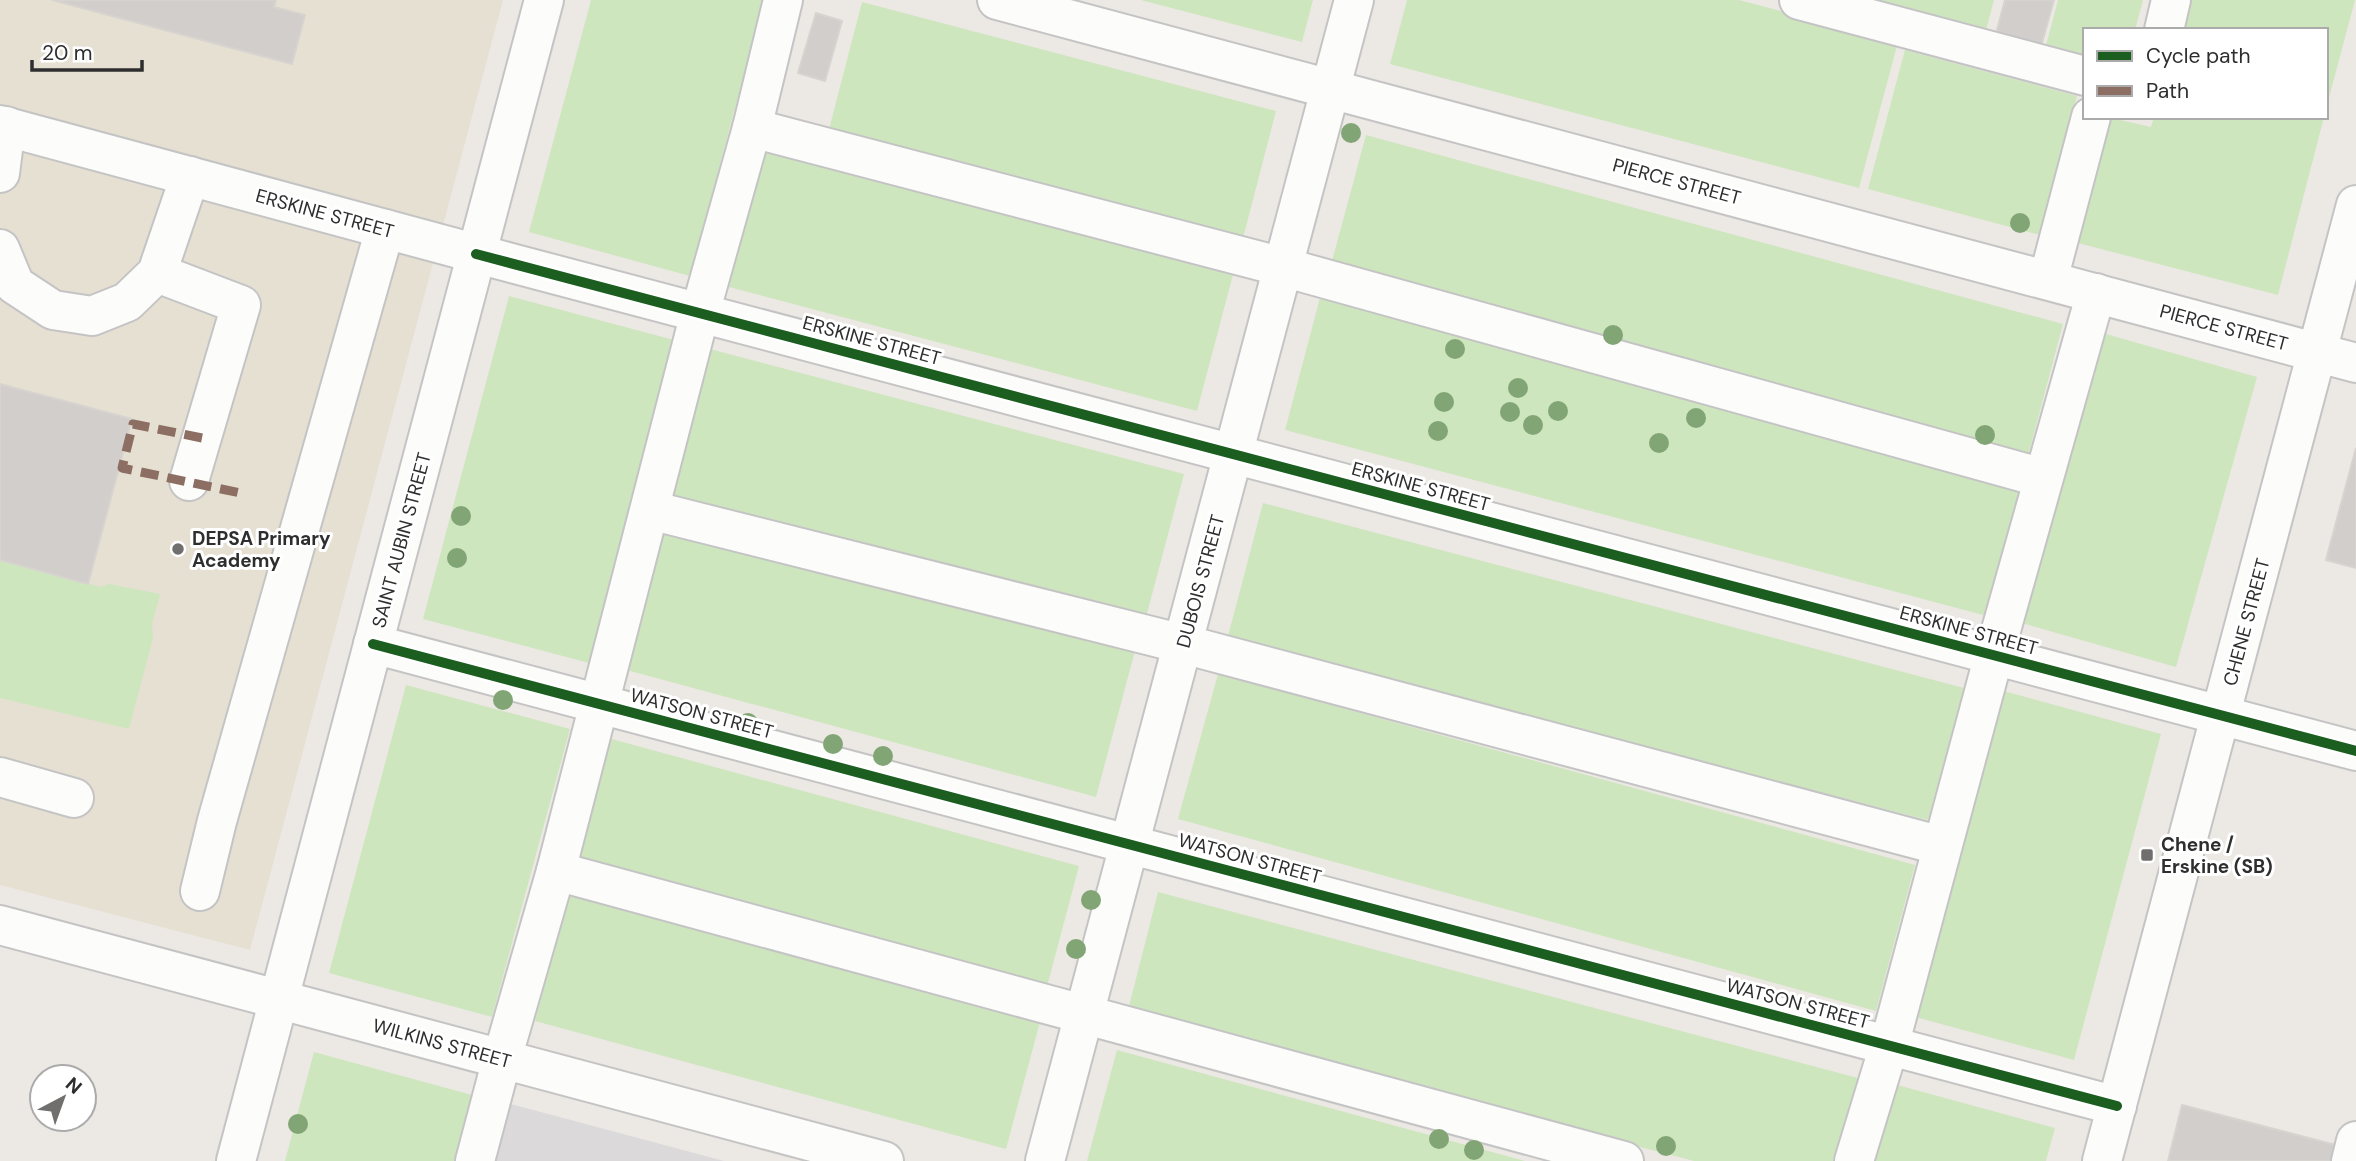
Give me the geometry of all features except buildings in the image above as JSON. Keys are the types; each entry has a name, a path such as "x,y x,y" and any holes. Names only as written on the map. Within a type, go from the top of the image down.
{"street":[{"name":"SAINT AUBIN STREET","path":"236,1161 544,0"},
{"path":"475,1161 556,871 700,313 752,128 783,0"},
{"name":"PIERCE STREET","path":"997,0 2356,363"},
{"name":"DUBOIS STREET","path":"1045,1161 1354,0"},
{"path":"1799,0 2083,75"},
{"path":"2164,28 2171,0"},
{"path":"2048,280 2090,119"},
{"name":"ERSKINE STREET","path":"3,125 476,254 2356,751"},
{"path":"0,173 3,125"},
{"path":"752,128 1283,267 2043,478"},
{"path":"0,249 15,285 53,310 92,316 127,302 157,273 190,176"},
{"name":"CHENE STREET","path":"2102,1161 2356,205"},
{"path":"200,891 220,808 385,229"},
{"path":"157,273 241,305 189,481"},
{"path":"1854,1161 1889,1046 1994,655 2096,293"},
{"path":"650,510 1182,644 1942,846"},
{"name":"WATSON STREET","path":"373,644 2117,1106"},
{"path":"0,777 74,798"},
{"path":"556,871 1624,1161"},
{"name":"WILKINS STREET","path":"0,925 884,1161"},
{"path":"2351,1161 2356,1141"}],"shaded area":[{"name":"DEPSA Primary Academy","path":"0,0 503,0 250,950 0,885"},
{"path":"503,1102 724,1161 488,1161"}],"green space":[{"path":"591,0 764,0 690,276 529,232"},
{"path":"1141,0 1313,0 1302,42"},
{"path":"1407,0 1739,0 1898,42 1859,188 1390,64"},
{"path":"1841,0 1994,0 1984,38"},
{"path":"2058,0 2143,0 2136,28 2083,28 2083,59 2045,49"},
{"path":"2184,0 2355,0 2328,101 2328,28 2177,28"},
{"path":"862,2 1276,111 1242,242 828,133"},
{"path":"1905,50 2077,96 2040,235 1868,189"},
{"path":"2106,119 2151,127 2153,119 2323,119 2278,295 2074,242"},
{"path":"1366,135 2063,324 2027,460 1329,272"},
{"path":"762,142 1235,267 1197,411 725,286"},
{"path":"1321,294 2023,480 1987,616 1285,430"},
{"path":"509,296 674,340 589,663 423,619"},
{"path":"2099,332 2257,377 2176,667 2018,622"},
{"path":"710,349 1184,474 1145,621 672,496"},
{"path":"1263,503 1964,688 1928,820 1227,640"},
{"path":"662,523 1135,651 1096,797 623,669"},
{"path":"0,560 101,587 109,584 160,594 152,624 153,638 129,729 0,698"},
{"path":"1218,674 1915,865 1876,1011 1178,819"},
{"path":"406,685 570,729 492,1017 329,973"},
{"path":"1996,689 2161,734 2074,1060 1908,1015"},
{"path":"608,738 1079,866 1045,994 574,865"},
{"path":"1158,892 1858,1078 1838,1161 1694,1161 1127,1014"},
{"path":"569,894 1040,1022 1006,1149 535,1021"},
{"path":"1117,1050 1525,1161 1087,1161"},
{"path":"314,1052 483,1098 466,1161 285,1161"},
{"path":"1890,1083 2055,1128 2046,1161 1868,1161"}],"marked path":[{"path":"202,438 133,424 122,468 245,494"}],"cycle path":[{"path":"476,254 2356,751"},
{"path":"373,644 2117,1106"}],"place":[{"name":"DEPSA Primary Academy","path":"178,549"},
{"name":"Chene / Erskine (SB)","path":"2147,855"}]}
